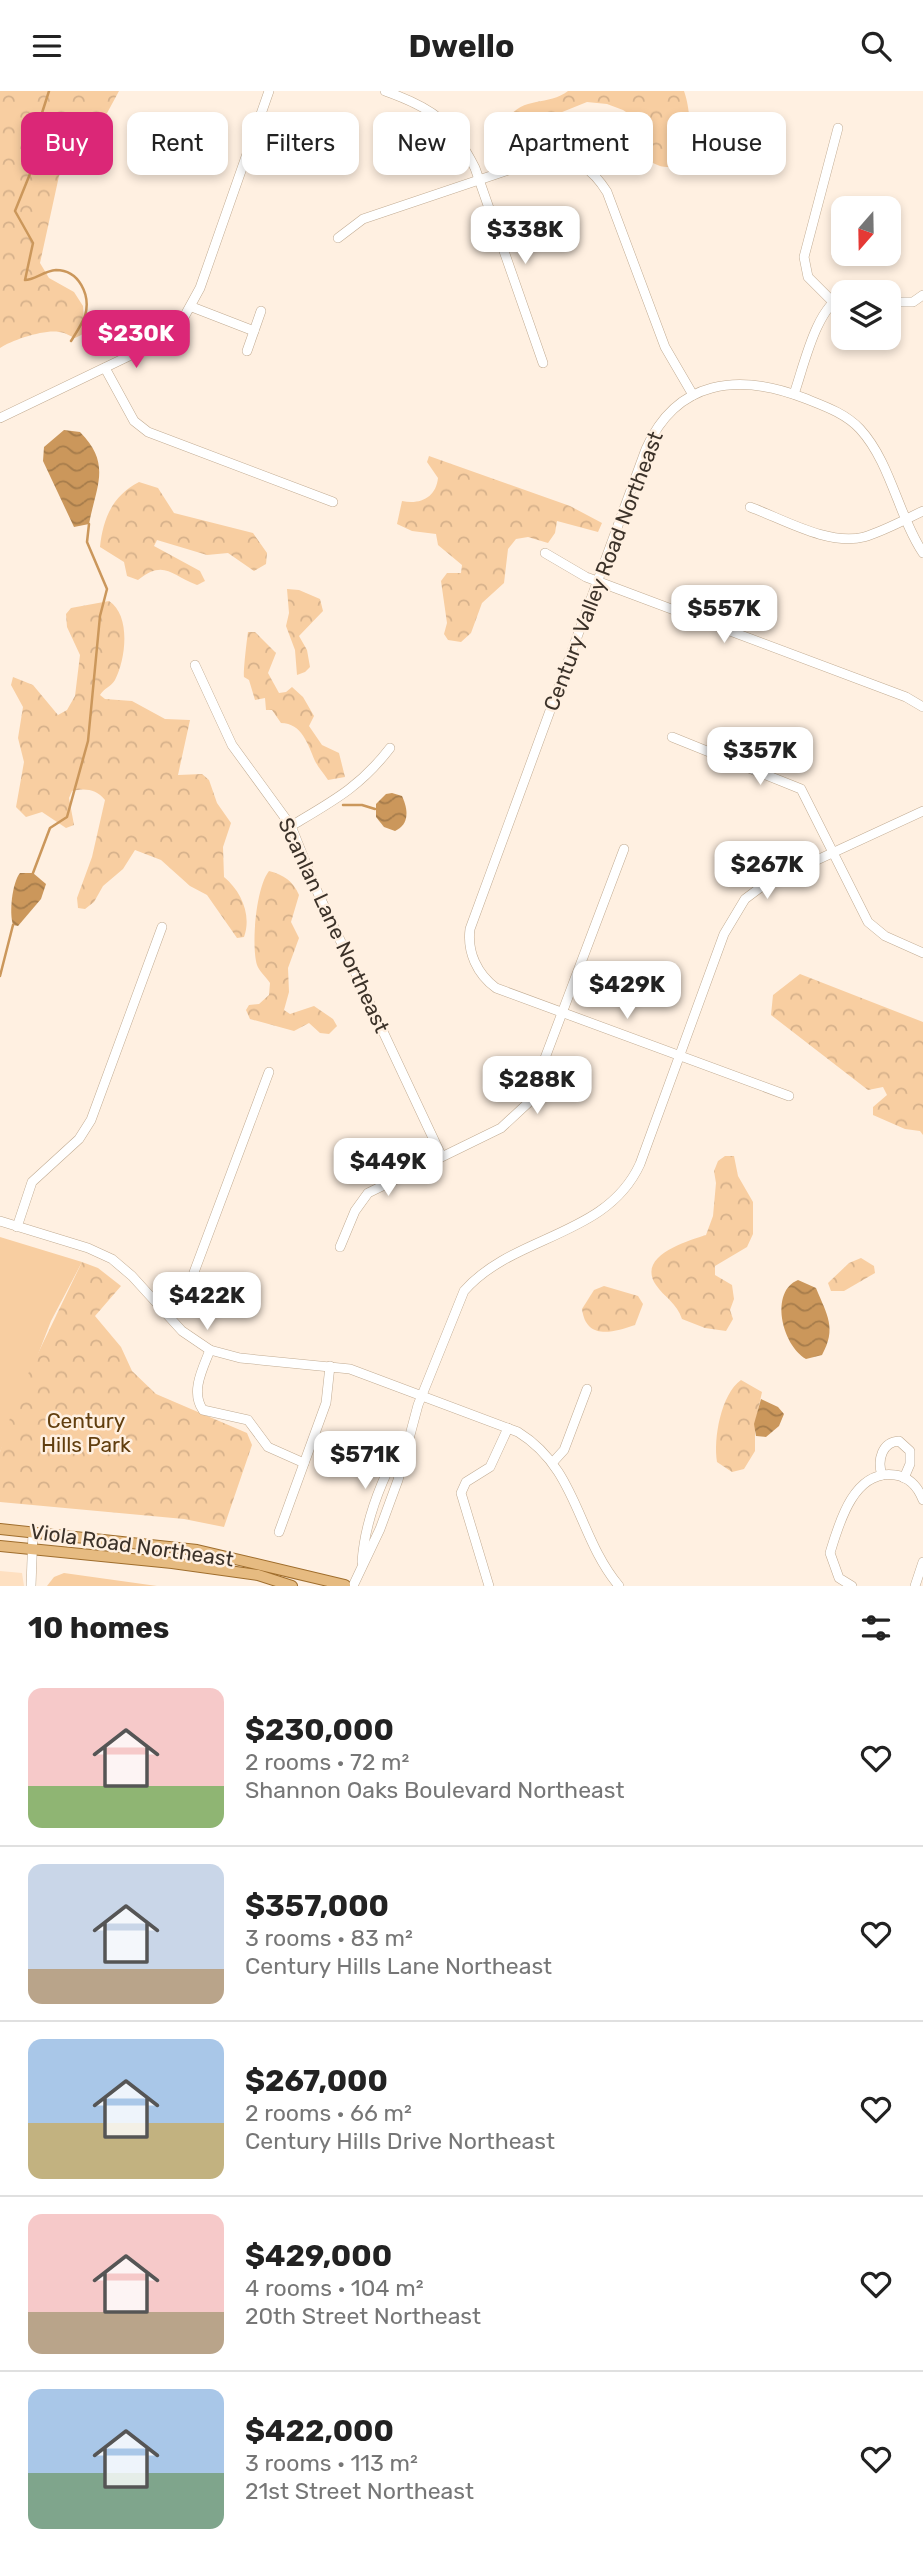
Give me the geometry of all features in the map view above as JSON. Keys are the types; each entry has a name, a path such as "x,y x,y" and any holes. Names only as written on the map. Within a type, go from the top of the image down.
{"main road":[{"name":"Viola Road Northeast","path":"0,1529 197,1550 347,1586"},
{"name":"Viola Road Northeast","path":"0,1546 172,1563 258,1576 292,1586"}],"street":[{"path":"385,91 423,106 444,120 464,146 479,179 544,363"},
{"path":"0,418 154,344 176,327 192,307 270,93"},
{"path":"831,300 808,277 804,257 838,128"},
{"path":"338,238 363,219 479,179 550,156 570,159 596,174 607,192 664,347 693,395"},
{"path":"901,304 923,295"},
{"path":"794,394 822,316 831,302"},
{"path":"192,307 254,331"},
{"path":"247,351 261,311"},
{"path":"105,368 134,421 148,432 333,502"},
{"name":"Century Valley Road Northeast","path":"789,1096 506,993 487,982 472,957 469,937 473,919 596,581 651,438 664,418 693,395 720,385 746,383 771,386 830,408 859,429 876,451 923,553"},
{"path":"750,507 825,535 844,538 864,537 923,511"},
{"path":"545,553 567,568 596,581 906,697 923,706"},
{"name":"Scanlan Lane Northeast","path":"195,665 232,745 291,826 317,891 442,1156"},
{"path":"672,737 801,789 868,922 885,936 923,953"},
{"path":"291,826 362,781 390,748"},
{"path":"347,1586 361,1565 372,1513 389,1469 410,1430 457,1304 476,1278 498,1262 597,1216 626,1190 640,1164 724,934 739,907 765,884 923,811"},
{"path":"340,1247 355,1211 368,1193 501,1128 521,1113 532,1095 624,849"},
{"path":"17,1227 32,1182 86,1131 162,927"},
{"path":"162,1308 194,1275 269,1072"},
{"path":"0,1221 88,1248 112,1259 188,1337 210,1350 240,1358 330,1366 364,1374 508,1428 531,1440 554,1461 609,1572 620,1586"},
{"path":"210,1350 199,1381 200,1406 212,1414 248,1420 272,1450 304,1463"},
{"path":"279,1532 326,1403 330,1366"},
{"path":"554,1461 564,1450 587,1389"},
{"path":"489,1586 461,1493 466,1482 490,1467 508,1428"},
{"path":"882,1475 880,1459 884,1449 890,1443 899,1441 910,1451 910,1464 904,1478"},
{"path":"852,1586 839,1578 830,1553 847,1505 859,1490 882,1475 904,1478 913,1483 923,1500"},
{"path":"32,1586 33,1532"},
{"path":"915,1586 923,1562"}],"shaded area":[{"path":"0,1571 22,1573 24,1586 0,1586"}],"green space":[{"path":"0,91 119,91 108,112 21,112 21,175 60,175 40,263 49,278 74,292 83,306 85,333 75,338 61,332 46,332 0,348"},
{"path":"568,91 684,91 688,112 667,112 667,167 653,163 653,112 626,112 607,104 587,102 562,112 514,112 528,104 561,96"},
{"path":"429,456 570,506 602,523 598,532 557,521 555,533 548,543 528,537 516,539 508,549 504,583 482,603 471,633 461,642 448,640 444,634 447,623 441,581 447,573 461,573 462,565 438,545 436,534 412,531 397,524 402,501 415,502 426,498 437,485 438,478 427,462"},
{"path":"139,482 158,488 174,513 253,533 267,553 266,564 254,571 228,553 207,555 157,540 154,546 200,571 205,581 197,585 174,573 161,570 138,580 127,576 124,562 100,547 110,509 122,494"},
{"path":"287,589 299,590 320,599 323,611 299,636 307,650 310,667 297,675 295,650 286,626 289,613"},
{"path":"109,601 121,616 124,649 115,680 100,695 105,699 132,701 165,719 190,720 178,775 202,774 209,780 217,803 231,823 223,847 224,877 240,896 246,912 244,937 237,938 207,895 190,886 161,860 135,850 123,869 103,886 94,902 85,909 78,908 77,898 92,857 105,800 90,790 72,791 69,798 74,825 66,828 42,812 26,817 16,807 24,762 18,738 23,707 11,685 13,677 33,685 58,715 67,710 75,696 80,655 67,627 66,614 71,608"},
{"path":"248,632 255,632 276,653 268,673 279,693 292,687 303,697 314,716 309,726 322,745 339,753 345,777 328,780 299,731 281,723 272,710 266,710 265,698 255,700 249,680 244,677"},
{"path":"269,871 287,879 299,895 291,922 299,938 288,968 289,992 284,1010 290,1014 314,1006 333,1019 337,1026 329,1034 320,1033 309,1023 294,1031 250,1019 246,1010 249,1005 259,1004 269,995 270,983 257,965 255,944 258,903"},
{"path":"800,974 923,1022 923,1135 920,1131 905,1129 873,1115 873,1107 887,1095 883,1087 868,1090 771,1015 773,995"},
{"path":"725,1156 734,1156 738,1176 753,1202 753,1234 747,1247 715,1266 715,1275 732,1285 734,1299 730,1310 733,1319 726,1331 705,1328 682,1319 677,1309 656,1285 652,1275 653,1266 666,1251 706,1235 713,1216 716,1183 714,1171 718,1161"},
{"path":"0,1237 82,1262 51,1321 0,1452"},
{"path":"861,1258 874,1266 875,1273 844,1291 831,1291 828,1283 849,1263"},
{"name":"Century Hills Park","path":"82,1262 98,1268 121,1286 95,1316 121,1347 132,1371 156,1394 247,1433 252,1445 224,1527 184,1519 0,1502 0,1452 15,1401"},
{"path":"604,1286 638,1296 643,1304 635,1325 609,1332 594,1330 589,1326 582,1309 594,1290"},
{"path":"741,1380 762,1392 755,1424 755,1451 744,1469 732,1472 717,1462 716,1441 728,1395"},
{"path":"64,1573 157,1586 47,1586 54,1577"}],"water":[{"path":"64,430 80,432 90,444 99,465 98,487 89,524 74,527 43,461 44,447"},
{"path":"386,794 402,796 406,806 405,820 395,831 384,827 376,817 376,804"},
{"path":"20,873 33,873 46,884 41,899 18,926 13,925 11,906"},
{"path":"798,1280 816,1288 830,1329 822,1355 806,1359 790,1342 782,1318 784,1295 789,1286"},
{"path":"761,1399 778,1407 784,1414 779,1426 766,1437 756,1436 754,1424"}],"waterway":[{"path":"49,91 42,113 38,154 15,211 33,243 25,280 56,270 64,271 77,279 85,292 85,316 71,341"},
{"path":"33,873 50,828 67,817 88,741 100,616 107,589 87,542 89,524"},
{"path":"343,805 362,805 375,809"},
{"path":"0,976 13,925"}]}
